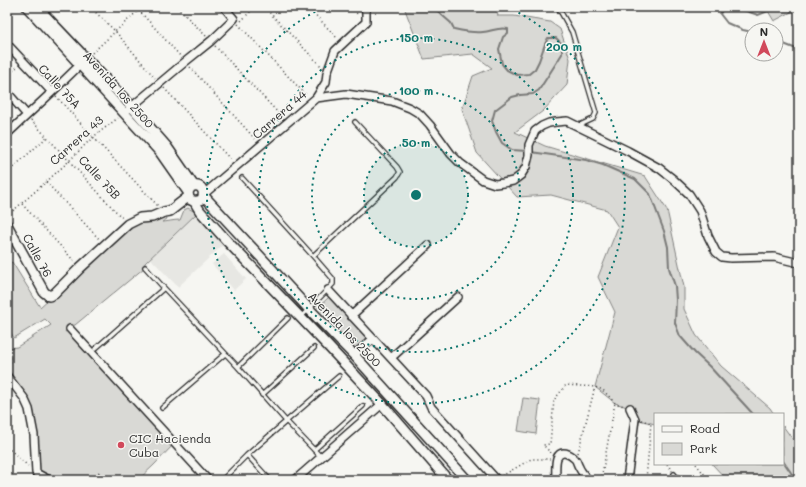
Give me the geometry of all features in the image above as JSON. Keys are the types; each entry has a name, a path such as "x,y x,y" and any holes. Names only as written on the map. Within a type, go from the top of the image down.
{"main road":[{"name":"Avenida los 2500","path":"27,7 167,148 189,196 200,211 382,404 448,480"},
{"name":"Avenida los 2500","path":"37,7 83,62"},
{"name":"Avenida los 2500","path":"189,196 196,186 201,187 204,195 309,310 354,355 467,480"},
{"path":"80,268 128,224 140,218 152,217 170,211 189,196 200,200 204,195"},
{"name":"Calle 76","path":"7,225 44,292 49,296 54,294 80,268"}],"street":[{"path":"128,110 236,21 224,7"},
{"path":"364,7 366,12 365,22"},
{"name":"Carrera 44","path":"204,195 314,100 326,82 334,51 365,22"},
{"name":"Calle 75A","path":"7,44 22,62 52,92"},
{"path":"7,134 83,62"},
{"path":"7,92 27,115"},
{"path":"314,100 346,94 392,101 410,108 420,114 430,124 451,154 460,163 483,180 495,184 513,181 521,175 526,167 529,155 529,145 535,131 549,123 567,121 628,151 659,168 673,179 689,194 700,211 708,236 716,252 722,257 774,257 799,263"},
{"path":"351,316 428,245"},
{"path":"328,290 426,396 431,407 496,479"},
{"path":"391,358 458,298"},
{"path":"70,329 208,480"},
{"path":"354,355 373,339"},
{"path":"8,378 24,398 29,409 34,434 36,473 48,480"},
{"path":"295,480 382,404"},
{"path":"627,480 635,419 630,408"},
{"path":"556,480 557,458 564,452 576,460 588,480"}],"lane":[{"path":"558,7 572,32 596,113 593,119 578,126"},
{"path":"313,256 397,177 400,172 356,122"},
{"path":"242,178 333,280 334,284 301,317"},
{"path":"145,266 286,421 322,457"},
{"path":"95,349 164,288"},
{"path":"238,367 288,318"},
{"path":"262,395 314,348"},
{"path":"162,408 225,354"},
{"path":"223,480 247,455 339,376"},
{"path":"314,450 363,406"},
{"path":"247,455 270,480"},
{"path":"674,474 679,480"}],"path":[{"path":"90,7 115,31 160,84 237,166"},
{"path":"136,7 261,146"},
{"path":"83,62 142,7"},
{"path":"177,7 288,123"},
{"path":"255,7 236,21 314,100"},
{"path":"264,7 328,73"},
{"path":"308,7 342,44"},
{"path":"351,7 365,22"},
{"path":"7,76 22,62"},
{"name":"Calle 75A","path":"52,92 92,137 164,212"},
{"name":"Carrera 43","path":"7,216 70,161 92,137 128,110"},
{"name":"Calle 75B","path":"27,115 128,224"},
{"path":"7,173 47,137"},
{"path":"46,182 105,245"},
{"path":"22,204 80,268"},
{"path":"7,346 10,352 10,364 7,369"},
{"path":"557,458 543,445 550,444 554,400 566,385 595,387 603,390 615,403 630,408"},
{"path":"576,460 595,387"},
{"path":"601,480 615,403"},
{"path":"635,419 651,423 646,480"},
{"path":"7,447 36,473"},
{"path":"496,479 531,460 557,458"},
{"path":"668,465 674,474"},
{"path":"697,465 709,480"},
{"path":"95,480 100,470"}],"shaded area":[{"path":"197,213 227,241 178,287 150,258"},
{"path":"224,254 246,279 234,290 212,264"}],"green space":[{"path":"404,7 496,7 498,16 514,16 550,22 560,29 570,59 567,85 543,111 515,132 545,146 645,176 667,210 684,287 684,309 696,335 721,366 770,408 773,413 654,413 654,424 635,419 630,408 615,403 595,387 615,312 598,277 618,227 607,210 551,195 517,197 477,153 462,109 473,76 492,68 473,54 424,59"},
{"path":"764,7 799,7 799,8 774,21"},
{"path":"188,208 197,213 145,263 144,268 75,325 69,326 65,332 70,329 174,444 138,480 49,480 36,473 34,412 29,409 7,376 7,369 10,363 8,348 17,347 51,325 45,319 14,338 7,326 7,265 12,262 40,307 85,266 135,224 164,212 167,219 162,222 180,220 184,210"},
{"path":"329,297 368,337 353,350 316,309"},
{"path":"523,398 540,400 536,434 518,431"},
{"path":"784,427 799,448 799,480 727,480 713,465 784,465"}],"waterway":[{"path":"425,7 438,11 451,23 454,29 468,32 486,32 499,29 508,29 508,33 503,37 499,49 502,64 507,70 517,75 529,74 535,69 548,38 556,38 562,44 562,54 539,90 533,94 512,97 495,110 492,121 502,143 512,150 527,151"},
{"path":"724,7 720,14 727,23 744,30"},
{"path":"735,7 758,15 768,11 770,7"},
{"path":"784,44 799,50"},
{"path":"531,152 586,160 603,165 635,179 650,194 664,231 668,247 669,268 675,286 675,323 680,336 752,413"},
{"path":"784,462 794,477 799,480"}],"place":[{"name":"CIC Hacienda Cuba","path":"121,445"}]}
